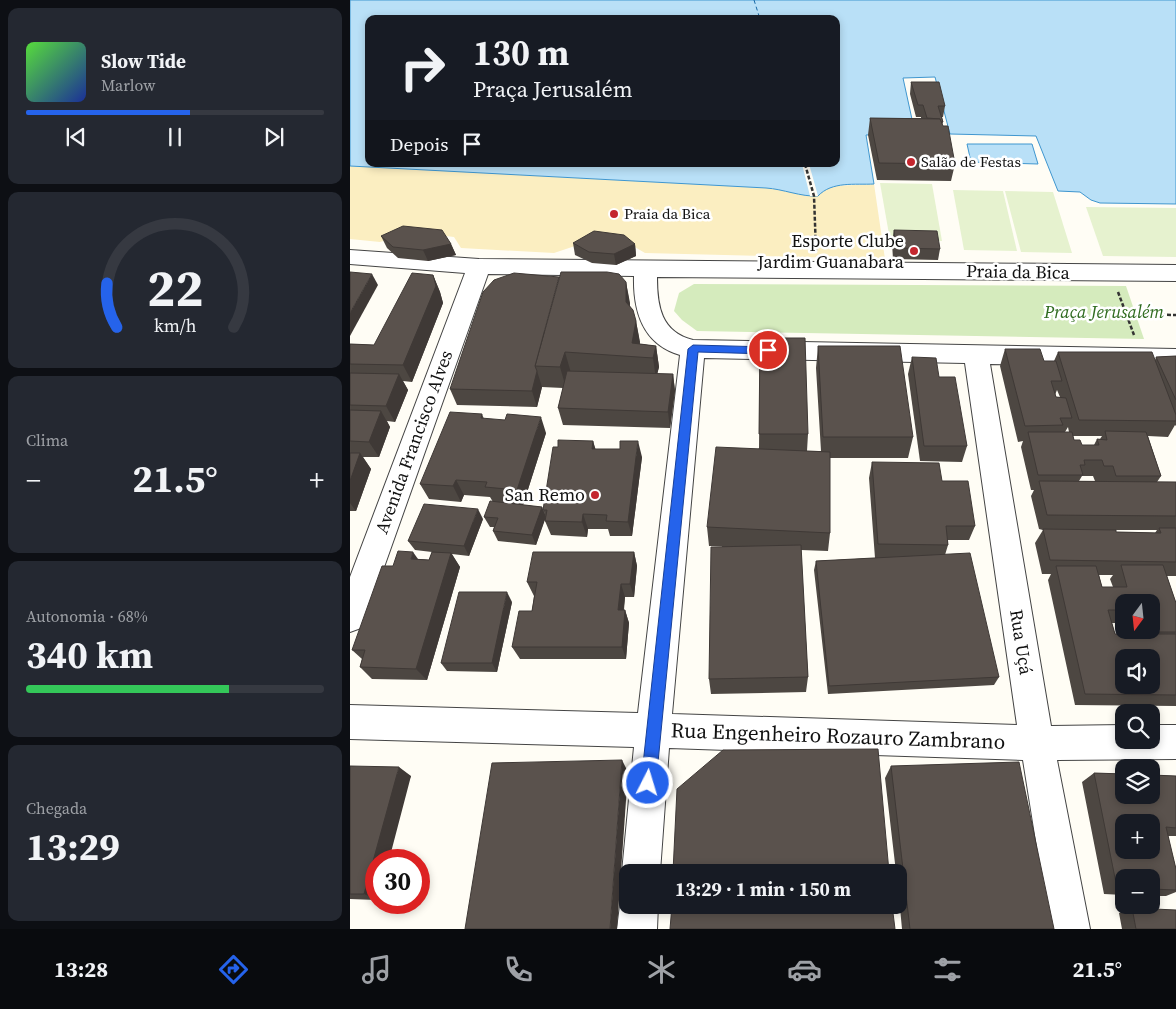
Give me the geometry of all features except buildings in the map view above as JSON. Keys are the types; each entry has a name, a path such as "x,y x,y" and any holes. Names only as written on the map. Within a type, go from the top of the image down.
{"street":[{"name":"Praia da Bica","path":"350,256 479,266 646,269 1176,272"},
{"name":"Avenida Francisco Alves","path":"350,618 479,266"},
{"path":"646,269 645,292 648,311 657,330 675,345 693,349 1176,358"},
{"path":"642,864 653,730 693,349"},
{"name":"Rua Uçá","path":"976,355 1037,743 1070,929"},
{"name":"Rua Engenheiro Rozauro Zambrano","path":"350,722 1037,743 1176,742"},
{"path":"637,929 638,914"}],"path":[{"path":"806,167 814,196 815,269"},
{"path":"1111,273 1143,358"},
{"path":"1125,314 1176,315"}],"green space":[{"path":"880,183 932,184 942,241 890,240"},
{"path":"953,190 1003,191 1017,251 964,250"},
{"path":"1005,191 1053,192 1072,253 1021,252"},
{"path":"1086,207 1176,208 1176,257 1103,256"},
{"name":"Praça Jerusalém","path":"694,284 1126,286 1144,339 697,331 682,320 674,311 679,293"}],"sand":[{"name":"Praia da Bica","path":"350,166 766,188 797,192 810,196 834,186 874,184 885,259 645,253 628,243 578,245 554,253 461,248 454,237 413,232 380,242 350,239"}],"water":[{"path":"350,0 1176,0 1176,204 1100,203 1091,200 1080,192 1058,191 1036,136 950,134 935,77 903,78 915,133 866,135 874,184 837,186 824,191 818,196 766,188 369,167 840,167 840,15 365,15 365,167 350,166"},
{"path":"967,144 1032,144 1038,164 971,162"}],"pier":[{"path":"803,167 810,167 818,196 810,196"}],"ferry route":[{"path":"754,0 759,15"}],"place":[{"name":"Salão de Festas","path":"911,162"},
{"name":"Praia da Bica","path":"614,214"},
{"name":"Esporte Clube Jardim Guanabara","path":"914,251"},
{"name":"San Remo","path":"595,495"}],"route":[{"path":"648,783 693,349 768,350"}]}
